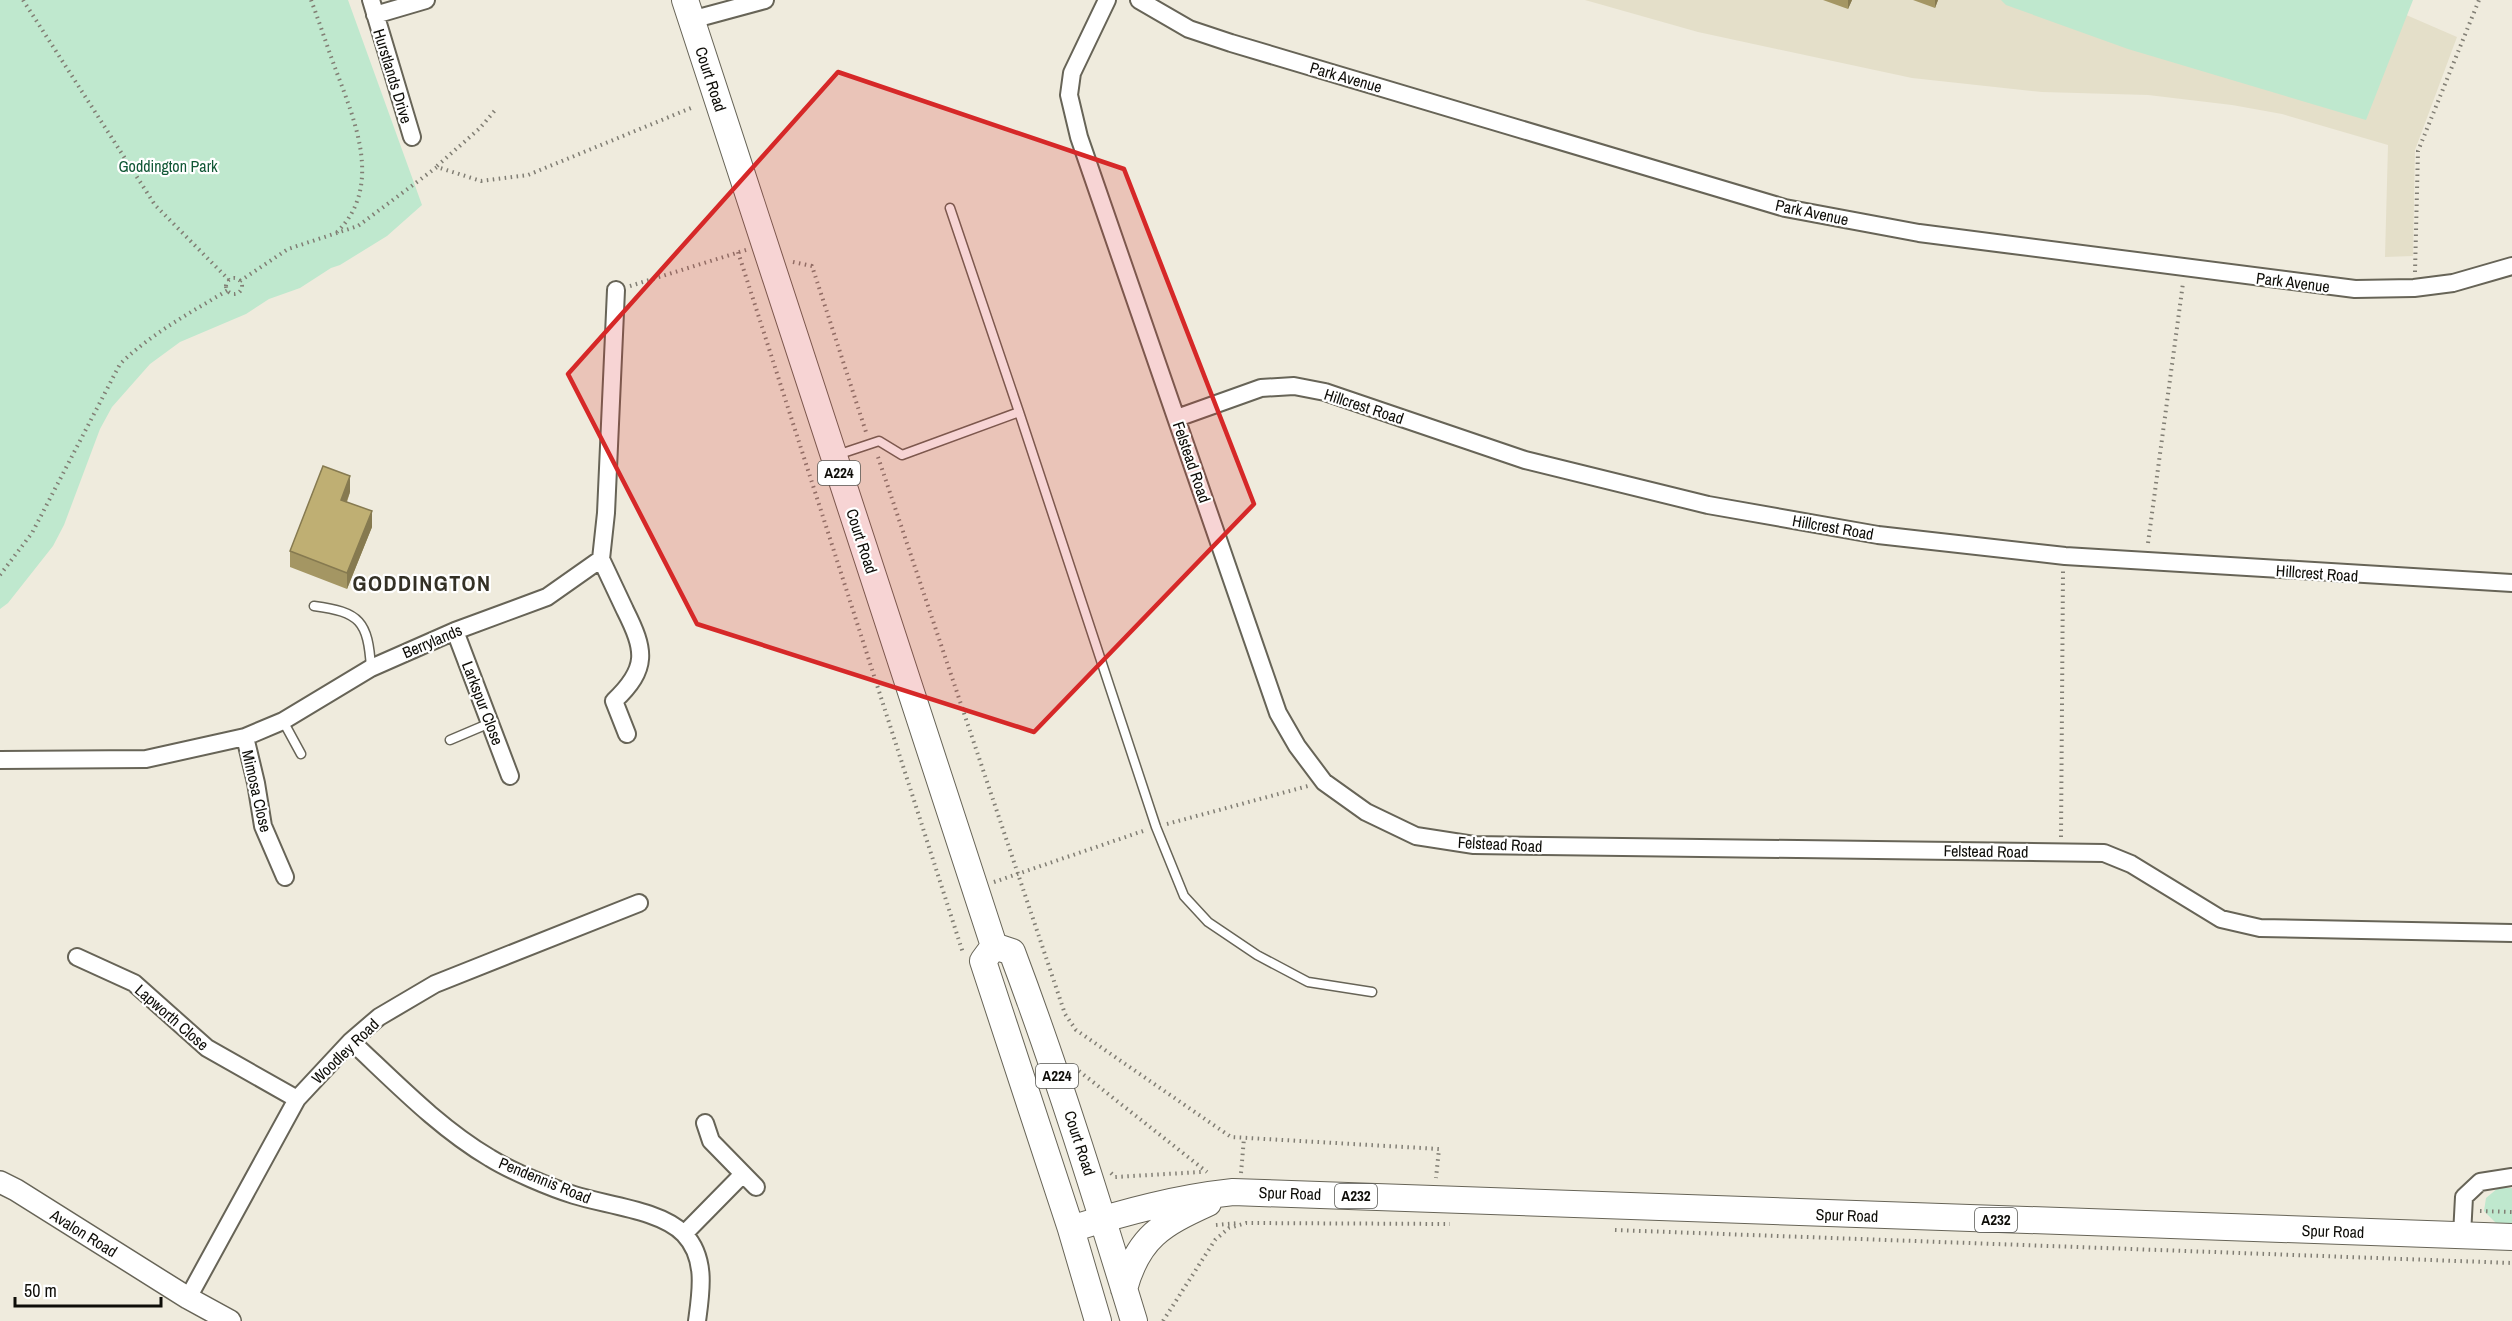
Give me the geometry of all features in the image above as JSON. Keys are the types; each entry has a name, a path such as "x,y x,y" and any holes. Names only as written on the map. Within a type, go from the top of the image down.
{"main road":[{"name":"Court Road","path":"688,10 994,946 1012,952 1048,1048 1134,1321"},
{"name":"A224","path":"994,946 983,962 1071,1229 1098,1321"},
{"name":"Spur Road","path":"1071,1229 1190,1196 1236,1179 1479,1202 2463,1223 2512,1237"},
{"path":"1124,1289 1133,1262 1154,1232 1236,1179"}],"street":[{"name":"Hurstlands Drive","path":"412,137 373,7 426,0"},
{"path":"688,10 765,0"},
{"name":"Felstead Road","path":"1107,0 1072,73 1069,95 1079,137 1278,713 1297,746 1324,782 1376,817 1416,836 1474,845 2104,854 2131,864 2221,919 2260,928 2512,933"},
{"name":"Park Avenue","path":"1139,0 1189,29 1231,43 1785,208 1919,233 2355,289 2414,288 2453,283 2512,266"},
{"path":"616,290 606,513 601,559 640,641 641,660 629,687 614,701 627,734"},
{"name":"Hillcrest Road","path":"1176,418 1261,388 1294,386 1325,392 1525,460 1708,505 1878,536 2066,556 2512,584"},
{"name":"Berrylands","path":"0,760 146,759 245,737 283,721 370,668 455,631 547,597 601,559"},
{"name":"Larkspur Close","path":"455,631 510,776"},
{"name":"Mimosa Close","path":"245,737 263,826 285,877"},
{"name":"Woodley Road","path":"188,1298 297,1099 351,1041 379,1017 435,984 639,903"},
{"name":"Lapworth Close","path":"77,957 134,982 207,1048 297,1099"},
{"name":"Pendennis Road","path":"351,1041 425,1109 490,1158 571,1194 656,1217 684,1234 700,1262 701,1289 697,1321"},
{"path":"705,1124 711,1141 756,1187"},
{"path":"684,1234 742,1175"},
{"path":"2463,1223 2464,1197 2480,1182 2512,1178"},
{"name":"Avalon Road","path":"0,1182 222,1319"}],"lane":[{"path":"950,208 1156,826 1184,896 1208,922 1257,955 1308,982 1372,992"},
{"path":"834,456 879,441 902,455 1019,412"},
{"path":"314,606 343,610 357,620 366,634 370,668"},
{"path":"283,721 301,754"},
{"path":"450,740 490,723"}],"path":[{"path":"23,0 155,205 229,280"},
{"path":"311,0 356,121 363,168 358,198 347,223 335,234"},
{"path":"2414,288 2418,151 2479,0"},
{"path":"240,281 288,249 358,226 437,166 480,128 497,108"},
{"path":"437,166 481,181 528,175 691,108"},
{"path":"616,290 764,244"},
{"path":"738,252 965,957"},
{"path":"787,261 812,266 866,432"},
{"path":"2146,562 2185,268"},
{"path":"0,575 32,533 120,364 141,344 163,328 228,290 238,292 242,286 240,281 236,278 229,280"},
{"path":"228,290 229,280"},
{"path":"862,446 879,457 1065,1014 1076,1030 1231,1137 1438,1149 1436,1179"},
{"path":"2062,852 2063,575 2066,556"},
{"path":"995,882 1015,875"},
{"path":"1076,1070 1205,1172"},
{"path":"1244,1138 1236,1179 1253,1174"},
{"path":"1126,1175 1214,1172"},
{"path":"1425,1179 1448,1180"},
{"path":"1214,1225 1246,1223 1461,1224 1479,1202"},
{"path":"2463,1223 2512,1212"},
{"path":"1163,1321 1215,1240 1229,1227 1246,1223"},
{"path":"1604,1229 2512,1263"}],"highlighted area":[{"path":"838,72 1124,169 1254,504 1034,732 697,624 568,374"}],"shaded area":[{"path":"1585,0 2409,0 2404,14 2457,37 2415,150 2413,256 2385,257 2388,145 2282,114 2232,105 2148,95 2042,92 1912,78 1698,32"}],"green space":[{"name":"Goddington Park","path":"0,0 348,0 422,205 387,236 340,265 331,268 300,288 269,299 246,314 180,342 150,364 112,407 100,429 64,525 53,546 8,603 0,609"},
{"path":"2001,0 2413,0 2366,120 2128,49 2006,5"},
{"path":"2498,1188 2512,1188 2512,1226 2499,1226 2484,1211 2486,1198"}],"building":[{"path":"323,466 350,476 341,500 372,511 347,573 290,551"}],"district":[{"name":"GODDINGTON","path":"422,583"}]}
